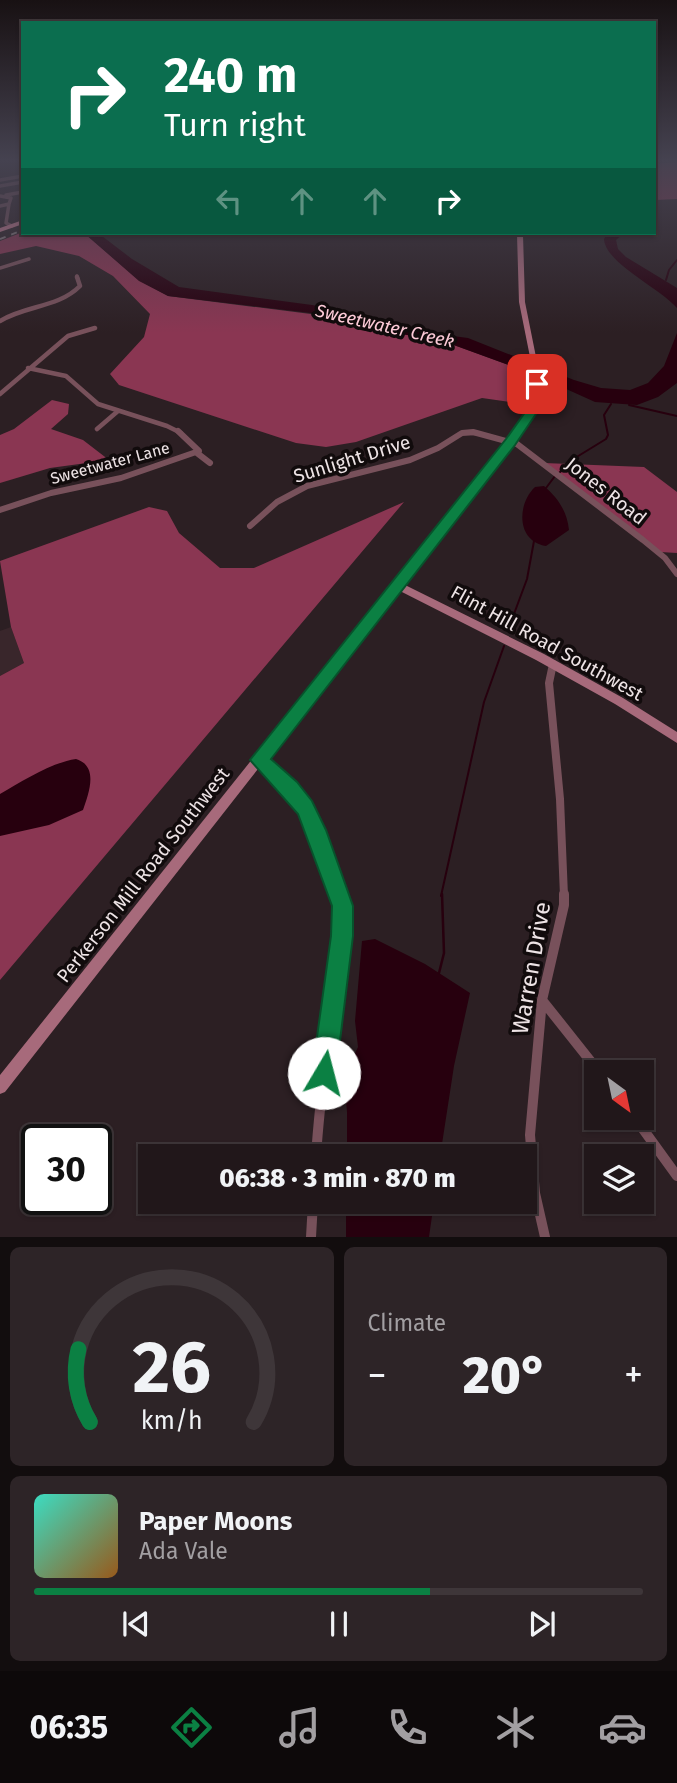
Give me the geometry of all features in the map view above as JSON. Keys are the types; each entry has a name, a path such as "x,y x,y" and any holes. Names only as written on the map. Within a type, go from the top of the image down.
{"main road":[{"path":"0,230 21,223"}],"street":[{"path":"7,218 6,223 12,226"},
{"name":"Perkerson Mill Road Southwest","path":"0,1087 510,442 534,408 537,384 522,302 518,235"},
{"path":"0,268 29,258"},
{"path":"1,319 62,300 76,291 80,283 78,276"},
{"path":"76,291 88,293"},
{"path":"0,394 68,336 95,328"},
{"name":"Sweetwater Lane","path":"0,510 51,493 121,478 197,453 199,448 177,431 90,399 71,379 28,368"},
{"path":"97,429 118,411"},
{"name":"Sunlight Drive","path":"250,526 266,509 296,491 322,481 410,460 438,448 462,433 473,432 510,442"},
{"name":"Jones Road","path":"510,442 538,459 611,514 665,558 677,573"},
{"path":"197,453 210,463"},
{"name":"Flint Hill Road Southwest","path":"397,585 553,664 677,738"},
{"name":"Warren Drive","path":"545,1237 535,1193 530,1135 542,1000 564,905 560,799 549,683 553,664"},
{"path":"259,760 290,789 305,808 316,830 343,906 342,936 319,1106 317,1144"},
{"path":"542,1000 590,1060"},
{"path":"644,1130 677,1176"},
{"path":"311,1237 312,1214"}],"shaded area":[{"path":"21,233 21,235 86,235 139,280 168,296 342,318 383,330 451,344 533,374 524,404 482,398 356,442 326,447 296,443 119,385 110,374 144,337 150,314 113,276 79,256 36,246 0,254 0,241"},
{"path":"52,400 69,404 68,414 51,429 83,440 109,460 50,468 0,483 0,435 14,429"},
{"path":"544,463 644,467 677,492 677,553 660,552"},
{"path":"404,502 0,980 0,676 24,663 11,627 0,561 149,507 167,511 179,533 220,568 254,568"},
{"path":"11,627 24,663 0,676 0,631"}],"water":[{"name":"Sweetwater Creek","path":"86,235 101,235 132,259 179,287 312,305 361,314 414,331 468,338 601,388 630,390 648,383 664,366 677,333 677,383 658,397 637,405 595,402 533,374 451,344 327,315 168,296 139,281"},
{"path":"607,235 622,235 616,240 618,249 626,257 677,288 677,308 613,257 604,239"},
{"path":"544,486 561,505 569,530 546,546 529,537 522,521 529,494 535,487"},
{"path":"76,759 88,768 90,774 83,810 49,825 0,836 0,794 47,768"},
{"path":"375,939 425,964 470,993 454,1066 442,1144 347,1144 344,1077 358,1047 355,1021 362,941"},
{"path":"346,1214 432,1214 429,1237 346,1237"}],"waterway":[{"path":"666,280 669,270 677,260"},
{"path":"559,473 575,458 606,439 608,435 604,415 611,404"},
{"path":"629,405 677,416"},
{"path":"546,488 555,476"},
{"path":"508,630 527,579 534,541"},
{"path":"441,896 484,702 504,646"},
{"path":"439,973 444,953 442,894"}],"railway":[{"path":"0,239 21,231"}],"route":[{"path":"324,1073 342,936 343,906 316,830 305,808 298,797 259,760 510,442 534,408 537,384"}]}
